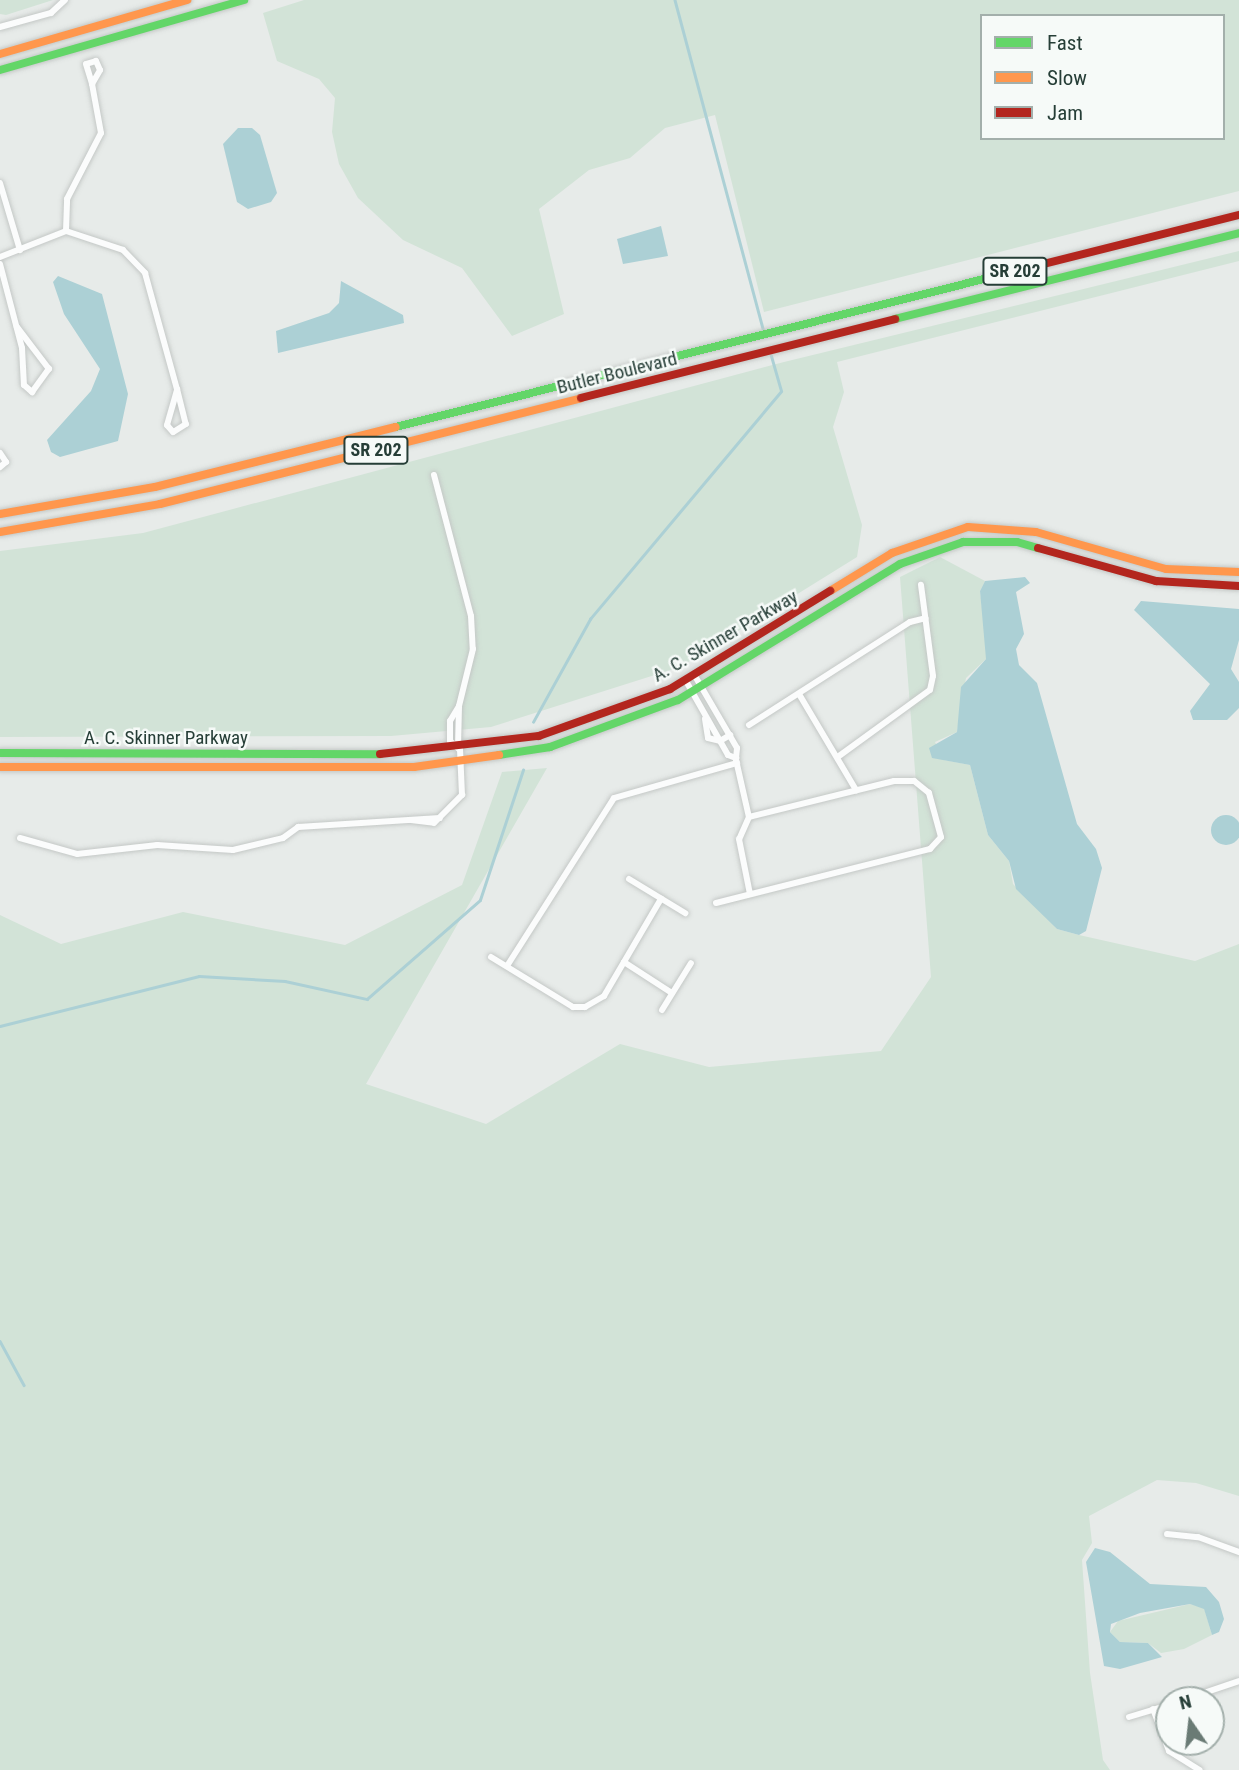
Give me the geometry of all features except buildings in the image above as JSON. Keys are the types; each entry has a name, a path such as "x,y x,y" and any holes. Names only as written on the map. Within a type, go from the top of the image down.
{"main road":[{"path":"0,54 187,0"},
{"path":"0,71 244,0"},
{"name":"Butler Boulevard","path":"0,514 155,487 1239,215"},
{"name":"Butler Boulevard","path":"0,532 160,504 1239,233"},
{"name":"A. C. Skinner Parkway","path":"0,753 459,748 593,720 686,681 892,553 954,529 1022,529 1154,566 1239,572"},
{"name":"A. C. Skinner Parkway","path":"0,767 462,763 575,740 702,688 900,564 949,544 1017,542 1156,581 1239,586"}],"street":[{"path":"0,27 51,13 65,0"},
{"path":"65,232 67,199 101,133 92,85"},
{"path":"0,183 20,250"},
{"path":"0,257 65,232 122,250 145,273 177,389 186,424 173,432 167,425 177,389"},
{"path":"0,264 17,327 24,385 32,392 49,369 17,327"},
{"path":"0,453 6,462 0,467"},
{"path":"20,838 77,854 157,845 233,850 284,838 298,827 440,818 462,795 459,706 472,649 471,616 434,475"},
{"path":"839,756 930,690 926,618 921,584"},
{"path":"749,725 910,622 926,618"},
{"path":"695,676 730,735 749,817 739,839 750,894"},
{"path":"686,681 705,718 736,760"},
{"path":"799,694 839,756 856,790"},
{"path":"720,741 730,735"},
{"path":"507,966 619,793 736,760"},
{"path":"716,903 930,849 939,842 929,793 919,784 894,781 749,817"},
{"path":"629,879 685,913"},
{"path":"491,957 582,1008 604,996 661,899"},
{"path":"624,961 672,993"},
{"path":"662,1010 691,963"},
{"path":"1167,1534 1198,1537 1239,1552"},
{"path":"1129,1717 1153,1709 1169,1751 1200,1770"}],"green space":[{"path":"0,0 53,0 6,15 0,14"},
{"path":"304,0 1239,0 1239,191 764,312 715,115 665,128 630,158 589,170 539,209 564,314 512,336 462,268 403,240 358,198 339,164 332,132 335,98 319,79 277,61 263,13"},
{"path":"1239,251 1239,261 837,362 844,392 833,427 862,525 857,557 680,667 491,727 391,736 0,737 0,551 143,533 784,362"},
{"path":"940,557 985,581 980,591 987,647 986,659 966,678 957,732 935,742 944,760 970,765 988,835 1009,861 1013,884 1057,929 1079,935 1195,961 1239,944 1239,1496 1196,1483 1157,1480 1089,1516 1092,1543 1082,1560 1090,1673 1103,1760 1110,1770 0,1770 0,915 61,944 183,912 345,945 462,885 502,772 547,768 366,1084 486,1124 620,1044 709,1067 881,1051 931,977 900,577"},
{"path":"1190,1604 1204,1608 1212,1635 1184,1649 1161,1653 1148,1643 1120,1642 1110,1632 1118,1621"}],"water":[{"path":"238,128 252,128 260,135 277,193 271,202 248,209 237,202 223,144"},
{"path":"661,226 668,256 623,264 617,239"},
{"path":"58,276 102,294 128,394 118,441 60,457 51,452 47,440 91,391 100,369 64,314 53,282"},
{"path":"341,281 403,315 404,323 278,353 276,331 329,313 339,303"},
{"path":"1025,577 1030,583 1016,592 1024,634 1016,649 1019,665 1037,683 1077,824 1096,849 1102,868 1086,931 1079,935 1057,929 1016,889 1009,861 988,835 970,765 932,758 929,748 957,732 961,687 986,659 980,591 985,581"},
{"path":"1141,601 1239,609 1239,640 1231,669 1239,682 1239,708 1227,720 1193,720 1190,711 1210,684 1134,610"},
{"path":"1226,815 1237,819 1240,836 1237,841 1226,845 1215,841 1211,830 1215,819"},
{"path":"1095,1548 1110,1552 1150,1584 1206,1587 1219,1602 1224,1619 1219,1632 1212,1635 1204,1609 1190,1604 1140,1613 1111,1624 1110,1632 1120,1642 1148,1643 1162,1657 1120,1669 1104,1666 1086,1562"}],"waterway":[{"path":"675,0 764,331"},
{"path":"533,722 590,619 781,391 771,355"},
{"path":"0,1026 199,976 285,981 367,999 480,900 523,770"},
{"path":"0,1341 24,1385"}],"traffic: fast":[{"path":"0,70 244,0"},
{"path":"895,319 1239,233"},
{"path":"396,427 992,277"},
{"path":"499,755 550,747 678,700 900,564 963,542 1017,542 1038,548"},
{"path":"0,753 380,754"}],"traffic: slow":[{"path":"0,54 187,0"},
{"path":"0,532 160,504 581,398"},
{"path":"0,514 155,487 396,427"},
{"path":"830,591 892,553 968,527 1036,532 1166,569 1239,572"},
{"path":"0,767 414,767 499,755"}],"traffic: jam":[{"path":"992,277 1239,215"},
{"path":"581,398 895,319"},
{"path":"1038,548 1156,581 1239,586"},
{"path":"380,754 539,736 670,689 830,591"}]}
